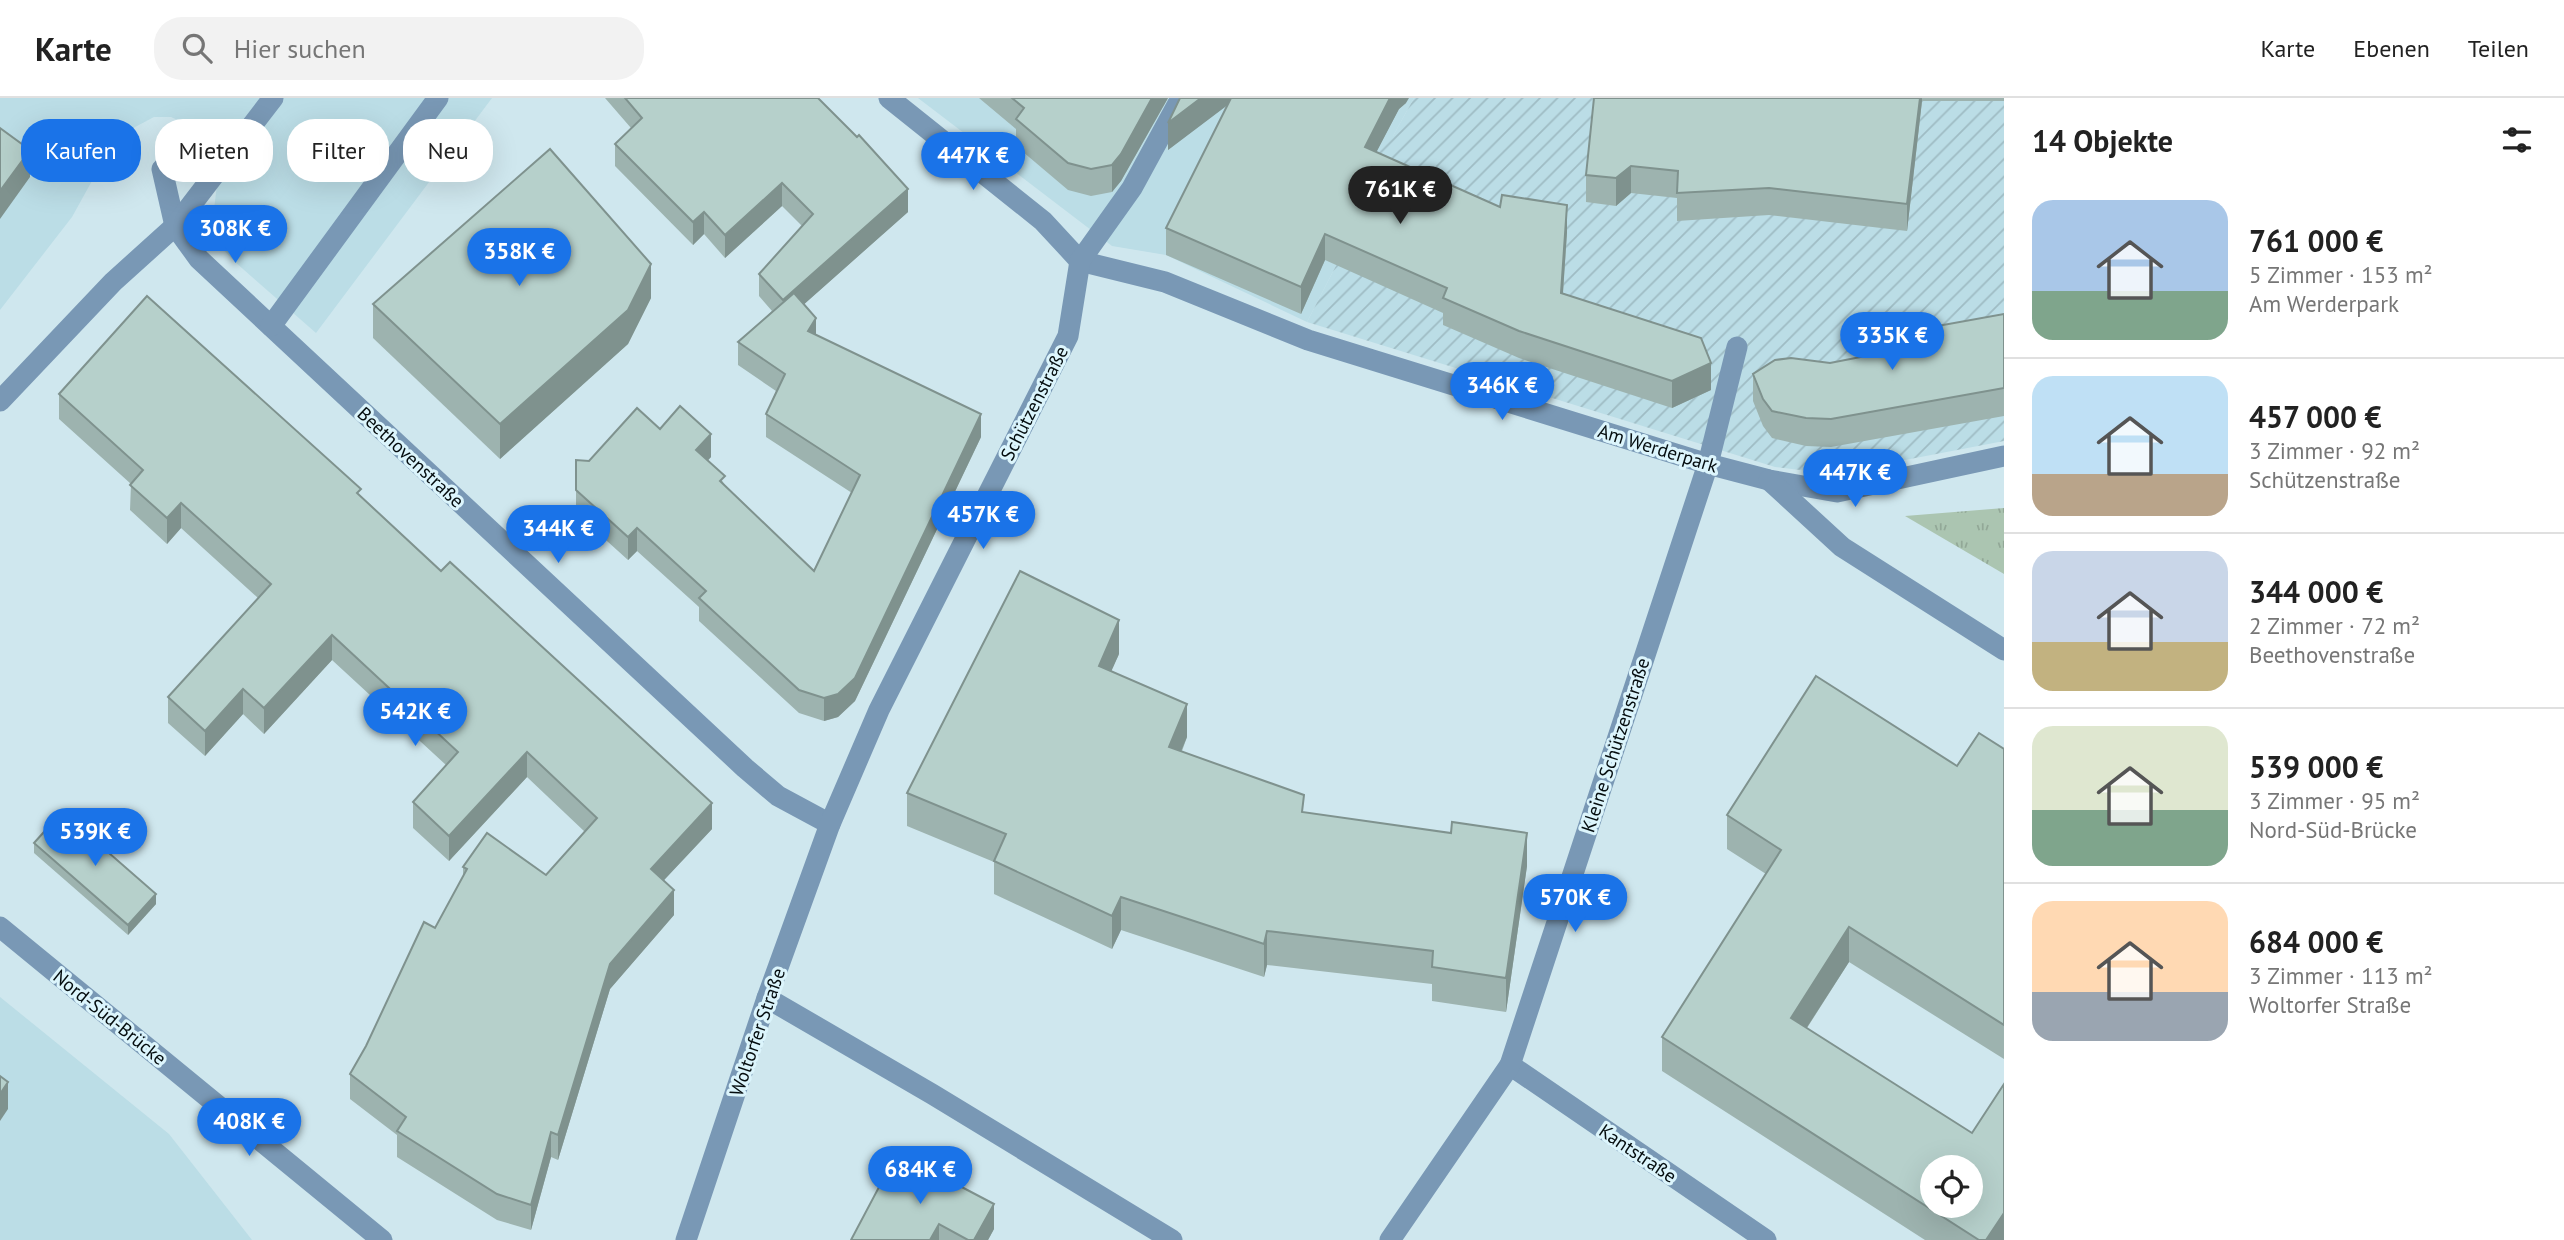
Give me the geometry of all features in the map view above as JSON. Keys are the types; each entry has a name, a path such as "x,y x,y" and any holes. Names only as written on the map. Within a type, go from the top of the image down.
{"street":[{"path":"0,401 113,282 175,226 273,98"},
{"path":"271,326 438,98"},
{"path":"890,98 1043,221 1080,261"},
{"name":"Schützenstraße","path":"830,824 879,709 1068,336 1080,261 1132,188 1181,98"},
{"name":"Beethovenstraße","path":"165,182 175,226 199,259 745,768 778,796 830,824"},
{"name":"Am Werderpark","path":"1080,261 1165,282 1308,340 1708,464 1769,480 1837,492 2004,456"},
{"name":"Kleine Schützenstraße","path":"1390,1240 1510,1065 1708,464 1737,347"},
{"path":"1769,480 1842,547 2004,650"},
{"name":"Woltorfer Straße","path":"686,1240 767,999 830,824"},
{"name":"Nord-Süd-Brücke","path":"0,926 382,1240"},
{"path":"767,999 943,1100 1172,1240"},
{"name":"Kantstraße","path":"1510,1065 1766,1240"}],"shaded area":[{"path":"0,98 492,98 476,119 403,119 403,182 429,182 316,333 218,244 213,217 216,182 273,182 273,119 154,117 141,124 141,119 21,119 21,182 91,182 72,217 0,310"},
{"path":"918,98 1414,98 1393,136 1342,254 1307,322 1166,255 1112,246"},
{"path":"1414,98 2004,98 2004,441 1832,474 1775,467 1307,322 1342,254 1365,121 1393,136"},
{"path":"0,997 169,1134 252,1240 0,1240"}],"green space":[{"path":"2004,508 2004,574 1905,516"}],"building":[{"path":"625,98 818,98 857,137 859,135 908,189 783,300 759,274 813,214 782,183 725,235 704,212 693,222 615,144 642,118"},
{"path":"1012,98 1152,98 1112,165 1091,169 1068,163 1016,119 1024,108"},
{"path":"1180,98 1201,98 1168,123"},
{"path":"1231,98 1390,98 1365,147 1500,207 1502,195 1567,205 1561,293 1701,338 1711,363 1672,381 1519,331 1443,298 1447,288 1325,234 1301,287 1166,228"},
{"path":"1594,98 1920,98 1907,204 1769,188 1677,193 1678,171 1631,166 1616,178 1586,175"},
{"path":"0,128 21,143 21,162 0,191"},
{"path":"550,149 651,264 628,310 500,424 373,304"},
{"path":"794,293 816,318 808,331 981,414 855,678 838,694 824,698 799,690 699,598 706,591 637,528 628,537 576,490 576,460 589,461 637,408 660,429 680,406 711,434 696,450 725,476 720,481 814,571 860,475 766,414 785,374 738,342"},
{"path":"147,296 361,489 357,493 441,571 450,562 712,803 651,869 674,890 610,964 558,1135 551,1132 531,1205 497,1194 397,1131 406,1117 350,1074 366,1046 424,922 435,928 467,869 463,867 487,833 546,875 597,818 527,752 449,836 413,802 458,752 332,635 264,708 243,689 205,731 168,697 271,584 181,503 167,518 130,485 143,470 59,394"},
{"path":"2004,314 2004,388 1831,419 1806,418 1772,411 1763,399 1753,374 1775,360 1791,358 1830,363 1876,354 1871,338"},
{"path":"1020,571 1119,620 1099,666 1187,704 1169,747 1304,795 1302,812 1451,833 1452,822 1527,833 1506,978 1432,967 1433,951 1267,931 1264,944 1121,897 1112,916 994,861 1006,834 907,793"},
{"path":"1816,676 1957,766 1979,733 2004,749 2004,1025 1849,927 1791,1018 1972,1133 2004,1084 2004,1213 1986,1240 1979,1240 1945,1218 1983,1218 1983,1155 1920,1155 1920,1202 1662,1037 1781,850 1727,815"},
{"path":"62,812 156,894 128,925 34,843"},
{"path":"0,1076 8,1082 0,1094"},
{"path":"897,1153 994,1204 974,1240 968,1240 939,1224 930,1240 851,1240"}]}
